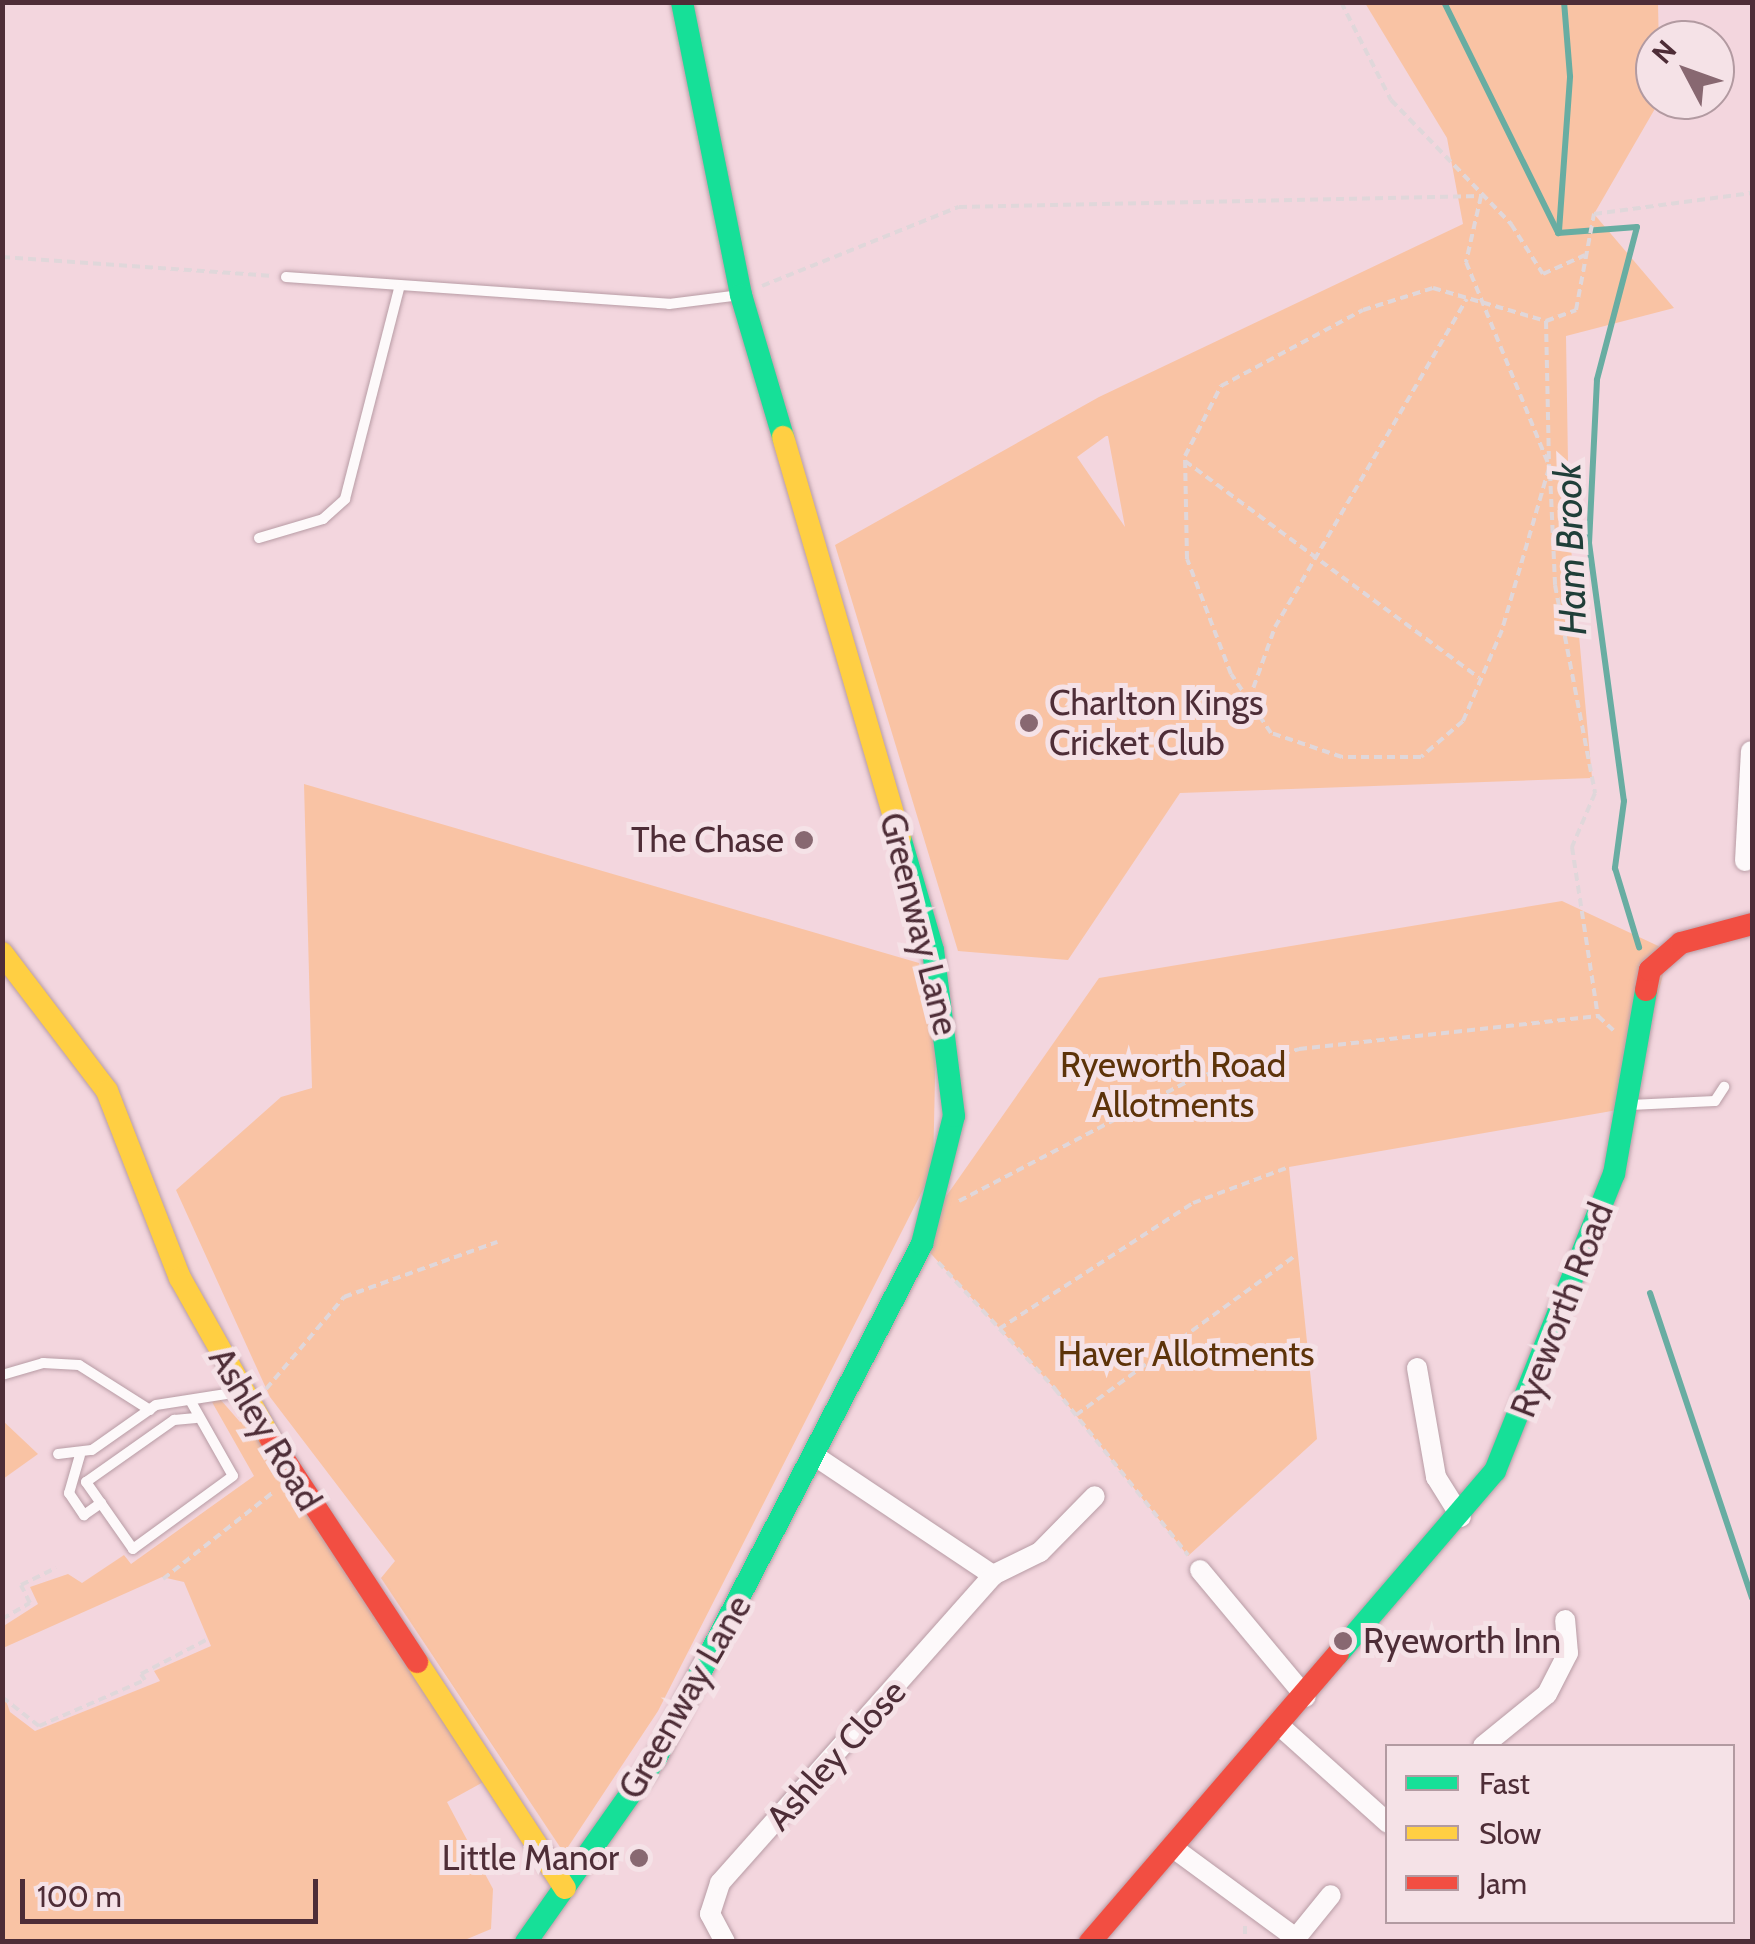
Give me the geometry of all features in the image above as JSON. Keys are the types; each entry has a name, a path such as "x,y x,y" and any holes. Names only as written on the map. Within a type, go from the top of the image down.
{"street":[{"name":"Greenway Lane","path":"526,1942 656,1758 818,1458 922,1244 951,1153 954,1078 933,950 741,295 682,2"},
{"path":"1730,747 1752,751 1745,862"},
{"name":"Ryeworth Road","path":"1100,1938 1461,1517 1516,1430 1614,1174 1629,1105 1636,1037 1656,964 1681,942 1752,924"},
{"name":"Ashley Road","path":"2,954 107,1092 180,1278 241,1393 565,1888"},
{"path":"1417,1368 1436,1477 1461,1517"},
{"path":"818,1458 993,1575"},
{"name":"Ashley Close","path":"725,1942 710,1914 720,1882 993,1575 1040,1552 1095,1496"},
{"path":"1200,1570 1306,1697"},
{"path":"1485,1744 1547,1694 1568,1653 1565,1620"},
{"path":"1281,1727 1385,1821"},
{"path":"1176,1850 1296,1938 1331,1895"}],"lane":[{"path":"286,278 399,289 669,304 741,295"},
{"path":"259,538 323,519 345,499 399,289"},
{"path":"1629,1105 1715,1101 1724,1087"},
{"path":"2,1375 43,1362 79,1365 150,1410"},
{"path":"58,1454 80,1456 150,1410 241,1393"},
{"path":"190,1400 196,1418 233,1476 133,1549 86,1482 174,1420 196,1418"},
{"path":"80,1456 69,1492 84,1515 101,1503"}],"path":[{"path":"1341,2 1392,100 1481,196 1543,274 1584,255"},
{"path":"1481,196 1466,262 1482,304 1549,468 1480,680 1462,721 1421,758 1342,757 1271,733 1249,700 1187,559 1185,461 1221,386 1362,310 1433,288 1482,304 1546,321 1576,310 1594,214 1752,193"},
{"path":"741,295 959,207 1481,196"},
{"path":"2,257 286,278"},
{"path":"1249,700 1274,626 1467,299"},
{"path":"1546,321 1555,586 1596,792 1572,846 1598,1016 1618,1036 1636,1037"},
{"path":"1185,461 1480,680"},
{"path":"933,1215 1194,1078 1299,1048 1598,1016"},
{"path":"998,1329 1192,1203 1289,1166"},
{"path":"241,1393 264,1392 344,1297 497,1242"},
{"path":"922,1244 1076,1415 1200,1570"},
{"path":"1076,1415 1294,1256"},
{"path":"2,1618 30,1603 21,1585 56,1568"},
{"path":"2,1697 39,1726 145,1680 141,1674 208,1639"}],"green space":[{"path":"1365,3 1658,3 1658,20 1635,20 1635,120 1648,120 1594,214 1674,308 1566,336 1569,526 1592,778 1180,793 1068,960 958,951 835,545 1099,397 1463,224 1447,138","holes":["1106,436 1108,436 1125,527 1077,457"]},
{"path":"304,784 919,963 936,1033 933,1170 658,1711 564,1853 381,1578 395,1561 270,1397 176,1190 281,1097 312,1088"},
{"name":"Ryeworth Road Allotments","path":"1562,901 1669,951 1629,1108 1289,1167 1317,1439 1188,1556 1055,1389 922,1244 933,1215 1099,978"},
{"path":"220,1399 240,1422 251,1416 487,1780 447,1802 493,1889 491,1929 460,1942 3,1941 2,1689 10,1712 35,1731 160,1681 154,1671 211,1646 184,1582 162,1577 3,1648 2,1627 38,1604 30,1587 68,1574 82,1583 124,1555 131,1564 254,1476 212,1402"},
{"path":"2,1420 38,1454 3,1479 2,1479"}],"waterway":[{"name":"Ham Brook","path":"1444,2 1558,233 1637,227 1597,380 1589,543 1624,801 1615,868 1639,947"},
{"name":"Ham Brook","path":"1559,231 1570,76 1564,2"},
{"name":"Ham Brook","path":"1650,1293 1752,1598"}],"traffic: fast":[{"path":"682,2 741,295 783,437"},
{"path":"526,1942 656,1758 922,1244 954,1116 933,950 900,837"},
{"path":"1338,1654 1495,1471 1614,1174 1646,990"}],"traffic: slow":[{"path":"783,437 900,837"},
{"path":"2,953 107,1091 180,1278 270,1438"},
{"path":"417,1662 565,1888"}],"traffic: jam":[{"path":"1646,990 1650,970 1681,943 1752,924"},
{"path":"270,1438 417,1662"},
{"path":"1090,1942 1338,1654"}],"place":[{"name":"Charlton Kings Cricket Club","path":"1029,723"},
{"name":"The Chase","path":"804,840"},
{"name":"Ryeworth Inn","path":"1343,1641"},
{"name":"Little Manor","path":"639,1858"}],"park label":[{"name":"Haver Allotments","path":"1186,1354"}]}
